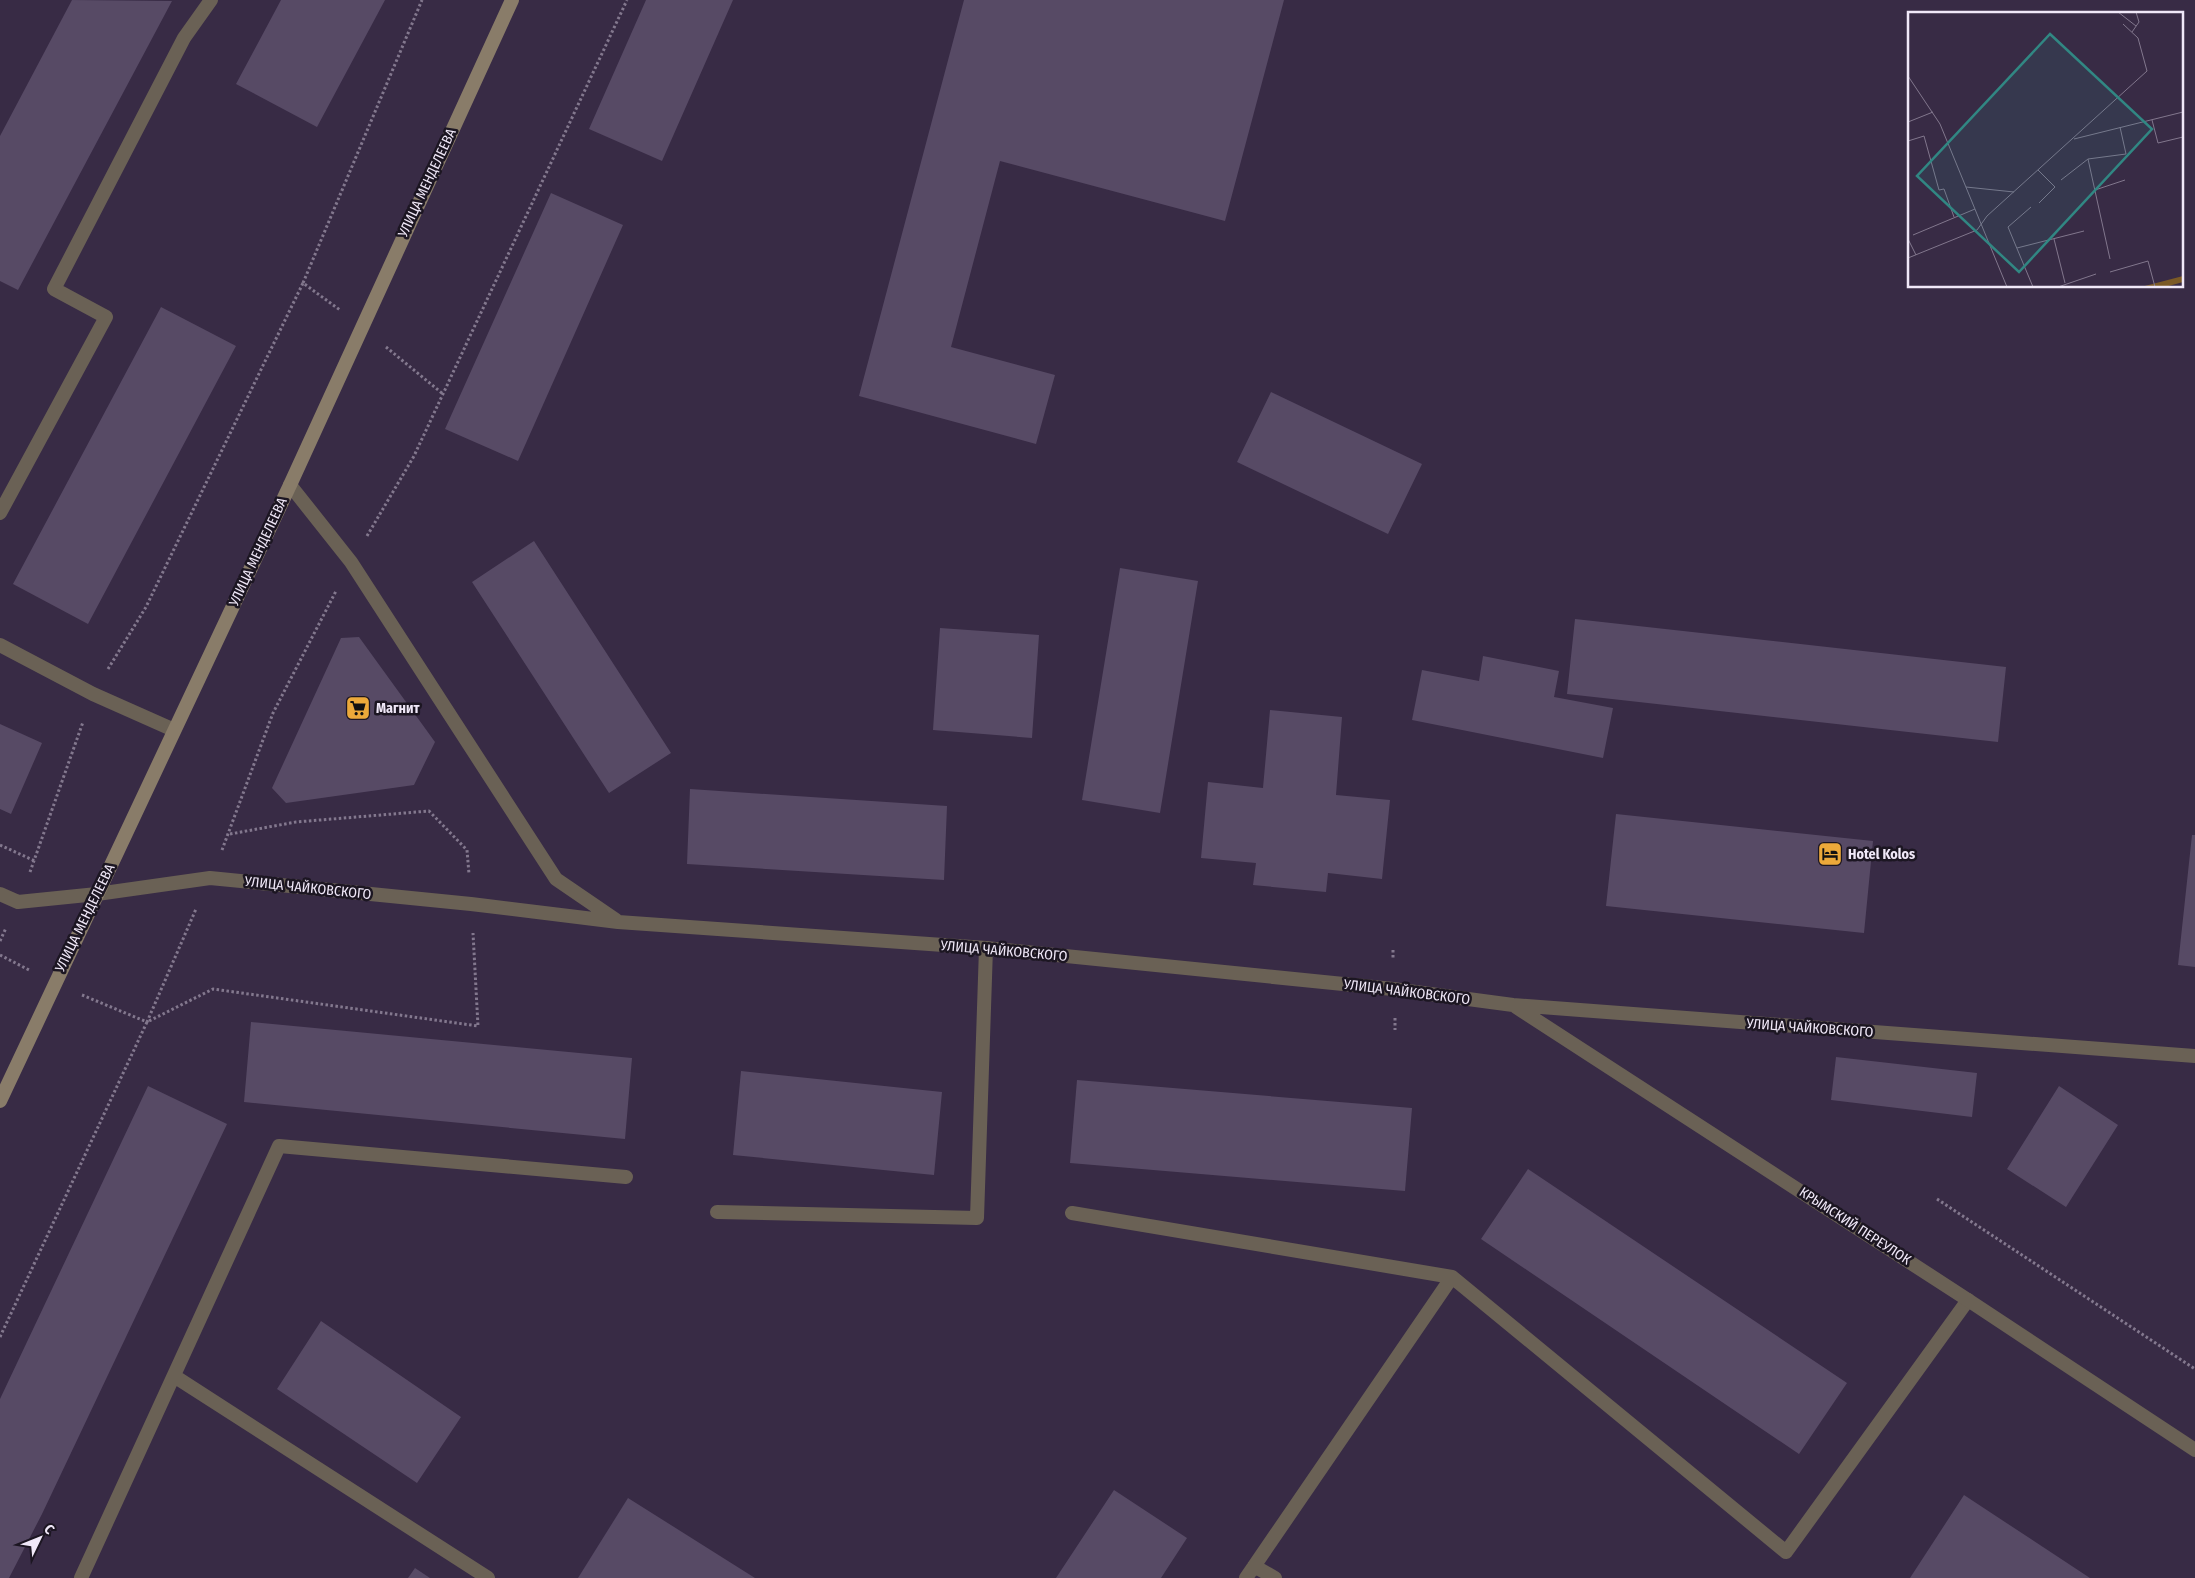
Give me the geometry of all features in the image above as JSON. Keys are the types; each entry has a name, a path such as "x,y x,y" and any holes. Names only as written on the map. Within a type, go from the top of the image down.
{"main road":[{"name":"УЛИЦА МЕНДЕЛЕЕВА","path":"0,1101 290,485 512,0"}],"street":[{"path":"0,513 106,317 54,289 184,38 211,0"},
{"path":"290,485 351,562 556,880 618,922"},
{"path":"0,644 93,694 174,730"},
{"name":"УЛИЦА ЧАЙКОВСКОГО","path":"0,894 18,902 97,894 210,878 471,904 618,922 986,948 1393,989 1514,1005 2195,1056"},
{"path":"717,1212 977,1218 986,948"},
{"name":"КРЫМСКИЙ ПЕРЕУЛОК","path":"1514,1005 2195,1450"},
{"path":"81,1578 279,1146 626,1177"},
{"path":"1072,1213 1452,1277 1786,1552 1968,1300"},
{"path":"1275,1578 1250,1572 1452,1277"},
{"path":"174,1376 488,1578"}],"path":[{"path":"0,941 35,861 93,694 146,607 303,283 422,0"},
{"path":"303,283 362,327 443,394 628,0"},
{"path":"0,845 35,861"},
{"path":"0,1337 147,1022 213,989 478,1026"},
{"path":"1937,1200 2195,1369"}],"building":[{"path":"72,0 172,1 18,290 0,281 0,136"},
{"path":"281,0 385,0 317,127 236,84"},
{"path":"646,0 733,0 662,161 589,129"},
{"path":"964,0 1284,0 1225,221 1000,161 951,347 1055,375 1036,444 859,396"},
{"path":"551,193 623,225 518,461 445,429"},
{"path":"161,307 236,346 88,624 13,584"},
{"path":"1271,392 1422,464 1388,534 1237,462"},
{"path":"534,541 671,753 609,793 472,582"},
{"path":"1120,568 1198,581 1160,813 1082,800"},
{"path":"1575,619 2006,667 1998,742 1567,694"},
{"path":"940,628 1039,635 1032,738 933,730"},
{"path":"359,637 435,742 414,785 286,803 272,788 341,638"},
{"path":"1483,656 1559,671 1554,697 1613,708 1603,758 1412,720 1422,670 1479,681"},
{"path":"1270,710 1342,717 1336,795 1390,800 1382,879 1328,873 1326,892 1253,885 1256,863 1201,858 1208,782 1263,788"},
{"path":"0,724 42,743 11,814 0,809"},
{"path":"690,789 947,806 944,880 687,864"},
{"path":"1616,814 1873,841 1864,933 1606,906"},
{"path":"2192,835 2195,835 2195,967 2178,965"},
{"path":"251,1022 632,1058 625,1139 244,1102"},
{"path":"1836,1057 1977,1073 1972,1117 1831,1100"},
{"path":"741,1071 942,1092 934,1175 733,1155"},
{"path":"1077,1080 1412,1108 1405,1191 1070,1163"},
{"path":"148,1086 227,1124 42,1514 9,1578 0,1578 0,1399"},
{"path":"2059,1086 2118,1125 2066,1207 2007,1169"},
{"path":"1528,1169 1847,1383 1799,1454 1481,1239"},
{"path":"321,1321 461,1417 417,1483 277,1389"},
{"path":"1114,1490 1187,1538 1161,1578 1056,1578"},
{"path":"1964,1495 2090,1578 1910,1578"},
{"path":"628,1498 755,1578 578,1578"},
{"path":"415,1568 430,1578 408,1578"}],"place":[{"name":"Магнит","path":"358,708"},
{"name":"Hotel Kolos","path":"1830,854"}]}
